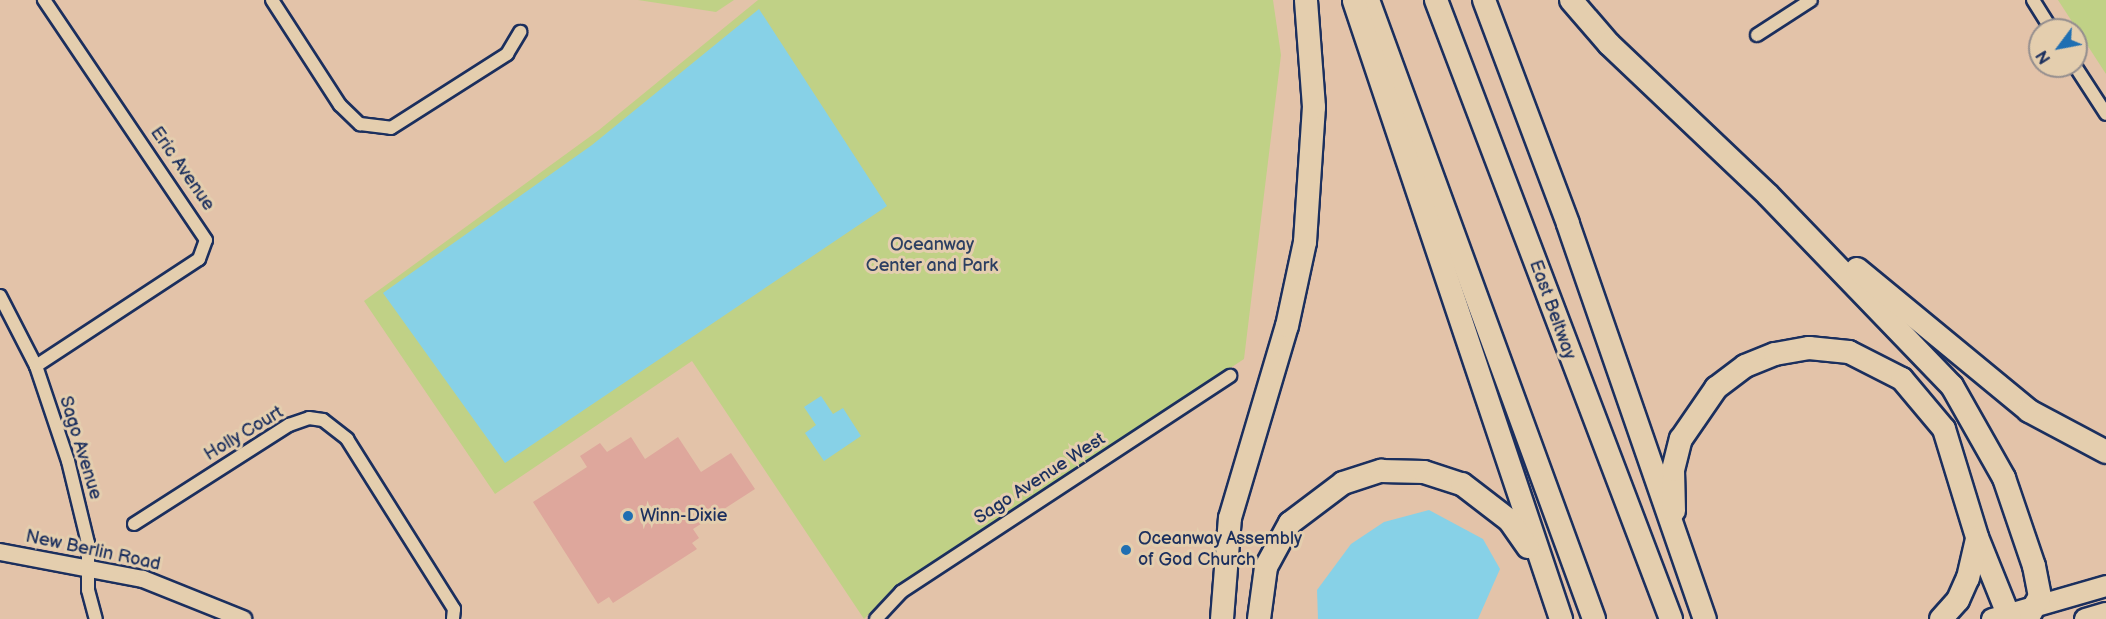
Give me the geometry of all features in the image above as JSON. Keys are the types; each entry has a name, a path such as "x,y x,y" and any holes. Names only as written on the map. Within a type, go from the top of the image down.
{"highway":[{"path":"1222,619 1230,518 1287,326 1305,242 1314,107 1306,0"},
{"path":"1354,0 1562,619"},
{"path":"1368,0 1594,619"},
{"name":"East Beltway","path":"1436,0 1671,619"},
{"path":"1484,0 1568,224 1705,619"},
{"path":"1571,0 1609,44 1768,195 1952,386 2004,478 2034,566 2015,616"},
{"path":"1768,195 2028,411 2106,452"},
{"path":"1676,537 1673,470 1682,440 1697,412 1716,388 1745,366 1775,354 1809,348 1849,352 1874,362 1902,379 1927,405 1955,458 1977,537 2015,616"},
{"path":"1259,619 1266,567 1290,523 1343,483 1381,471 1424,472 1462,484 1509,520 1542,565"},
{"path":"1941,619 1968,578 1977,537"}],"main road":[{"path":"2015,616 2106,586"},
{"path":"2085,619 2106,613"}],"street":[{"name":"Eric Avenue","path":"36,366 199,259 206,240 44,0"},
{"path":"272,0 340,105 360,124 391,128 507,54 520,32"},
{"path":"1756,35 1811,0"},
{"path":"2032,0 2044,18"},
{"path":"2083,78 2106,114"},
{"name":"Sago Avenue","path":"0,296 36,366 68,461 88,543 87,567 96,619"},
{"name":"Sago Avenue West","path":"876,619 901,592 1230,376"},
{"name":"Holly Court","path":"134,524 289,425 309,418 337,428 347,439 454,609 453,619"},
{"name":"New Berlin Road","path":"0,552 143,579 243,619"}],"green space":[{"path":"638,0 734,0 716,12"},
{"name":"Oceanway Center and Park","path":"758,0 1273,0 1281,55 1244,359 889,593 864,619 692,361 495,494 364,301 599,130"},
{"path":"2058,0 2106,0 2106,74 2088,46 2088,18 2070,18"}],"water":[{"path":"759,9 887,206 505,463 383,293 592,145"},
{"path":"821,396 833,414 843,408 861,436 824,461 805,433 816,425 804,407"},
{"path":"1429,510 1483,539 1500,569 1478,619 1318,619 1317,590 1351,544 1384,522"}],"building":[{"name":"Winn-Dixie","path":"631,437 645,459 678,437 701,472 731,453 755,489 693,529 699,538 692,543 697,549 613,603 609,597 598,604 533,502 587,467 580,456 600,443 607,452"}],"place":[{"name":"Winn-Dixie","path":"628,516"},
{"name":"Oceanway Assembly of God Church","path":"1126,550"}]}
